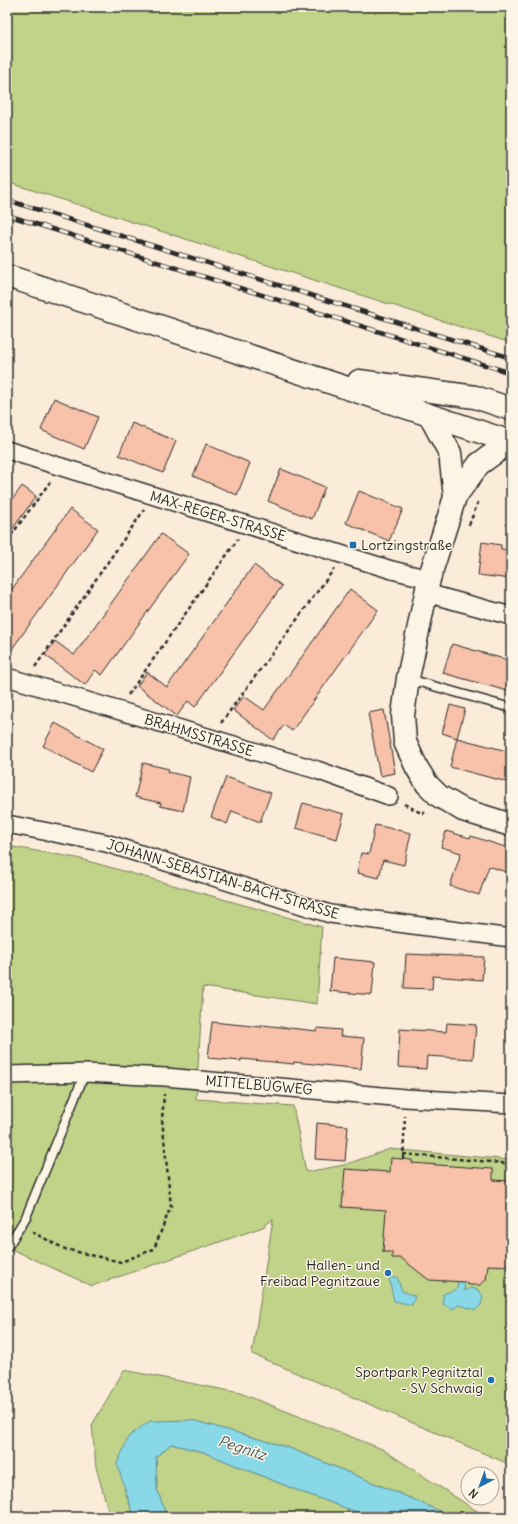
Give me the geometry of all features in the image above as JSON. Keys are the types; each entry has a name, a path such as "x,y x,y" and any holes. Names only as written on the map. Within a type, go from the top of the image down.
{"main road":[{"path":"7,276 312,375 430,416 511,442"},
{"path":"312,375 475,397 511,409"},
{"path":"430,416 450,453 455,497"},
{"path":"511,442 479,464 455,497 428,586 408,678 403,715 405,742 417,768 427,784 439,796 463,810 511,825"}],"street":[{"name":"MAX-REGER-STRASSE","path":"7,450 392,570 428,586"},
{"path":"428,586 511,616"},
{"name":"BRAHMSSTRASSE","path":"7,677 317,770 389,796"},
{"name":"JOHANN-SEBASTIAN-BACH-STRASSE","path":"7,824 106,843 330,914 511,938"},
{"name":"MITTELBÜGWEG","path":"7,1075 85,1073 165,1077 405,1098 511,1104"}],"lane":[{"path":"408,678 511,708"},
{"path":"7,1248 26,1217 85,1073"}],"path":[{"path":"7,541 61,467"},
{"path":"24,682 154,496"},
{"path":"469,526 480,497"},
{"path":"117,710 248,525"},
{"path":"210,738 345,555"},
{"path":"21,1226 65,1250 121,1262 154,1248 171,1206 162,1119 165,1077"},
{"path":"403,1159 405,1111"},
{"path":"403,1154 502,1163 511,1166"}],"green space":[{"path":"7,7 511,7 511,343 7,182"},
{"path":"7,846 77,858 322,927 317,1004 203,987 196,1099 293,1106 306,1172 344,1165 390,1149 511,1160 511,1465 252,1354 273,1219 263,1227 92,1286 7,1247"},
{"path":"124,1370 240,1393 382,1449 460,1500 460,1506 469,1506 486,1517 452,1517 287,1447 191,1420 124,1488 134,1517 110,1517 96,1467 92,1425"},
{"path":"171,1444 203,1452 299,1491 370,1517 167,1517 157,1489 156,1457"}],"water":[{"path":"397,1277 402,1291 415,1296 412,1305 394,1301 389,1278"},
{"path":"458,1281 465,1282 464,1291 471,1288 478,1290 483,1296 481,1305 476,1310 459,1305 452,1309 443,1304 443,1294 457,1289"},
{"name":"Pegnitz","path":"192,1420 287,1447 452,1517 370,1517 299,1491 203,1452 171,1444 156,1457 157,1489 167,1517 134,1517 117,1464 129,1436 150,1421"}],"building":[{"path":"54,398 98,417 84,449 41,430"},
{"path":"132,423 176,441 163,473 119,455"},
{"path":"206,444 250,463 237,495 193,476"},
{"path":"281,469 325,487 312,519 268,501"},
{"path":"22,486 36,496 7,537 7,507"},
{"path":"359,491 403,509 389,541 346,523"},
{"path":"70,509 98,529 7,656 7,596"},
{"path":"161,534 189,554 102,675 95,670 85,685 45,655 55,641 74,655"},
{"path":"482,542 501,545 501,549 511,550 511,579 478,575"},
{"path":"254,565 282,586 195,707 188,701 177,716 137,686 147,672 167,687"},
{"path":"350,589 378,610 292,731 284,725 273,740 233,710 244,696 264,710"},
{"path":"452,644 511,661 511,692 443,673"},
{"path":"450,705 465,709 457,738 442,733"},
{"path":"384,710 395,773 380,776 368,713"},
{"path":"55,723 103,749 91,772 43,746"},
{"path":"457,738 511,752 511,783 450,767"},
{"path":"143,763 169,769 168,772 190,777 183,811 160,806 161,803 135,797"},
{"path":"226,777 271,793 260,822 232,811 227,824 211,817"},
{"path":"303,803 344,814 337,839 296,828"},
{"path":"375,825 411,833 404,865 383,860 379,878 357,873 361,853 369,854"},
{"path":"446,831 470,838 471,836 511,849 511,874 489,866 479,895 450,886 461,853 441,847"},
{"path":"406,954 484,957 482,980 433,976 432,989 404,988"},
{"path":"333,958 375,962 372,995 330,991"},
{"path":"212,1022 262,1027 262,1025 317,1031 317,1028 341,1030 340,1036 364,1038 361,1069 294,1062 294,1064 241,1059 241,1061 208,1058"},
{"path":"447,1023 476,1025 473,1059 427,1056 426,1069 398,1067 400,1029 446,1032"},
{"path":"317,1123 348,1126 345,1161 315,1159"},
{"path":"391,1158 412,1160 412,1163 493,1169 493,1180 511,1181 511,1266 488,1265 486,1280 480,1285 469,1285 465,1282 429,1280 401,1258 392,1258 392,1252 383,1252 386,1210 342,1207 345,1169 390,1172"}],"railway":[{"path":"7,200 511,358"},
{"path":"7,215 511,373"}],"place":[{"name":"Lortzingstraße","path":"353,545"},
{"name":"Hallen- und Freibad Pegnitzaue","path":"388,1273"},
{"name":"Sportpark Pegnitztal - SV Schwaig","path":"491,1380"}]}
